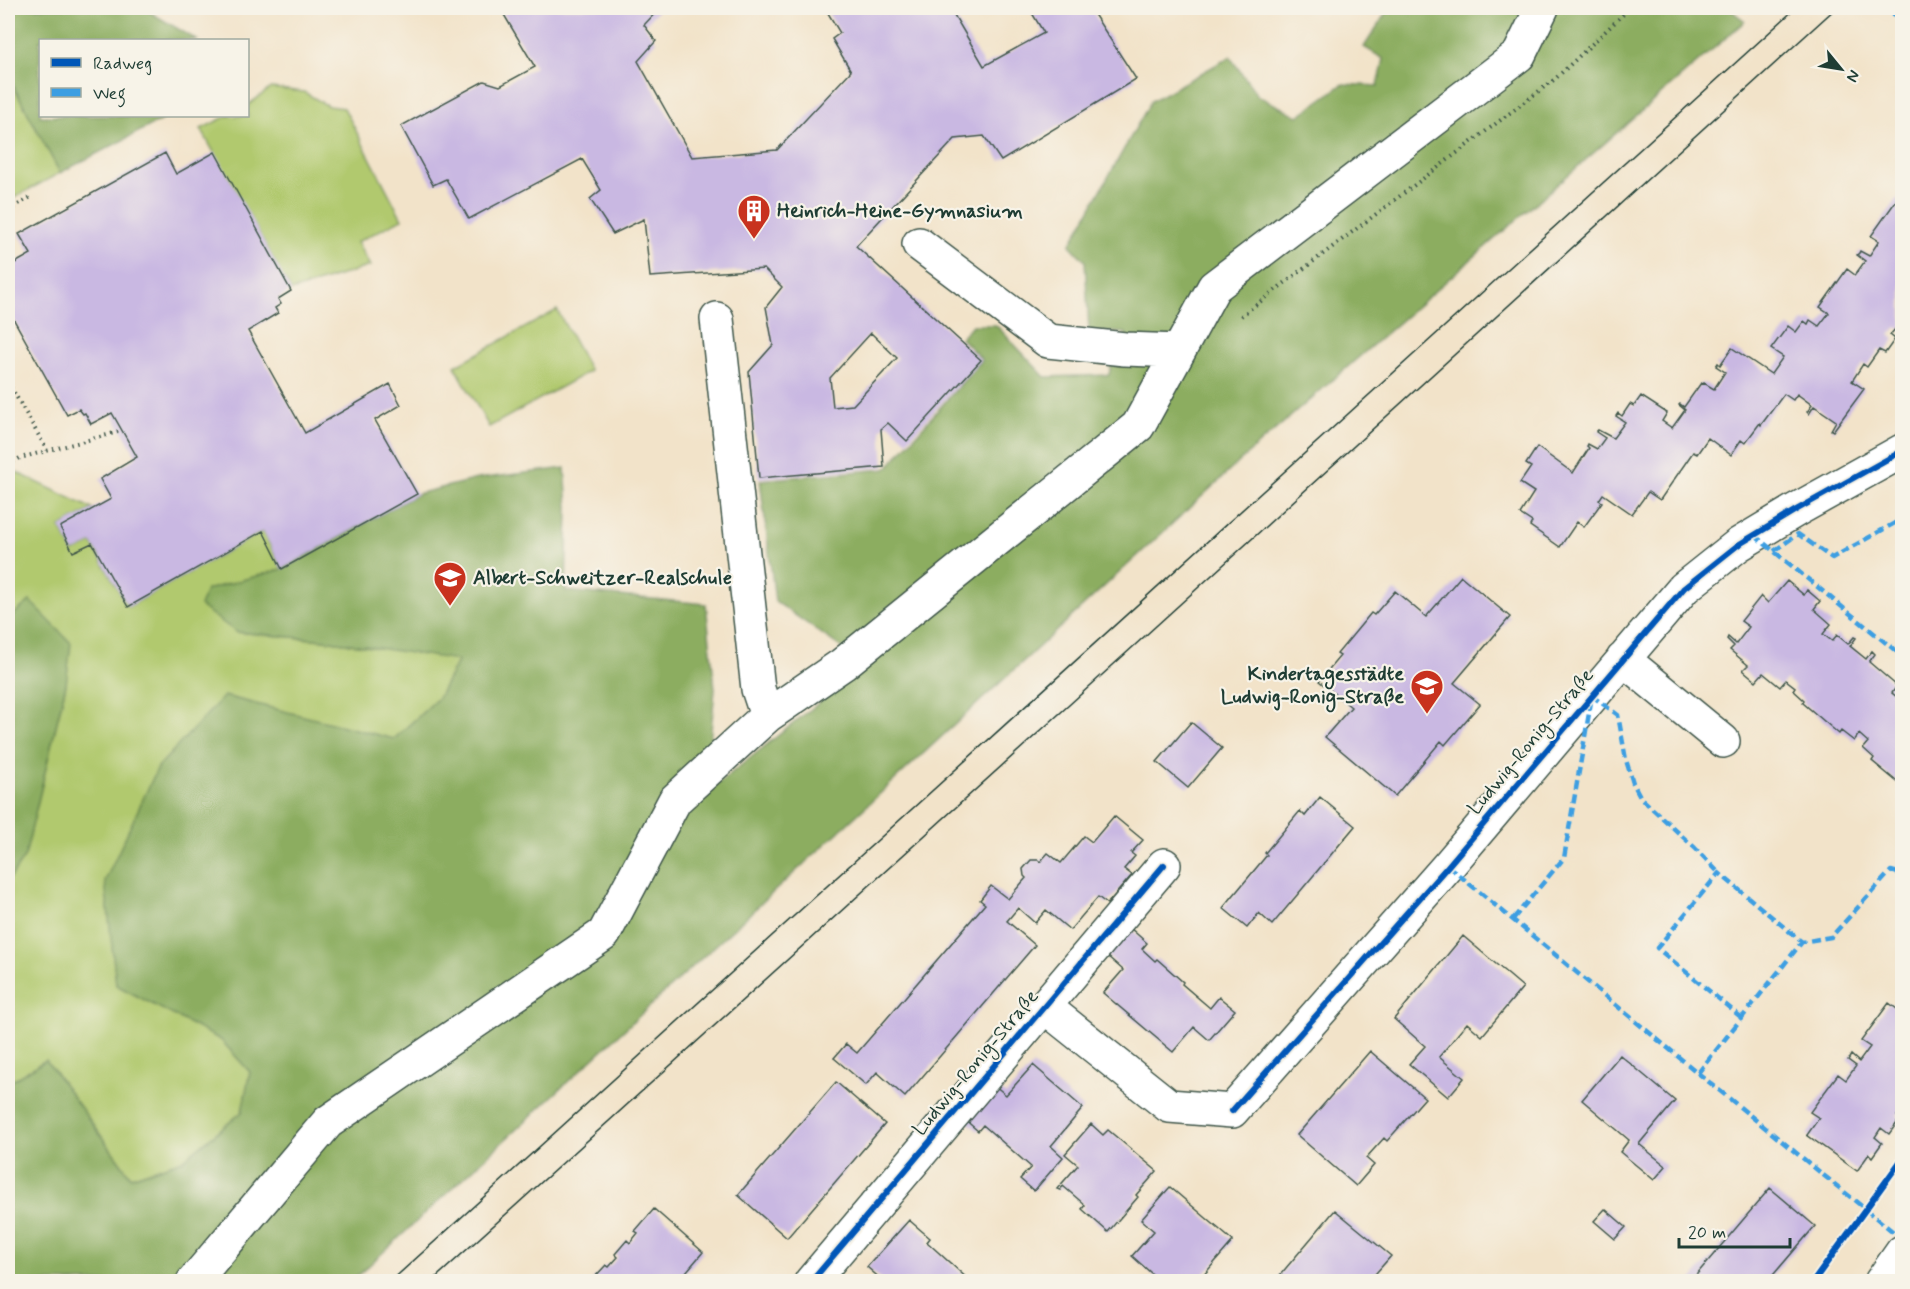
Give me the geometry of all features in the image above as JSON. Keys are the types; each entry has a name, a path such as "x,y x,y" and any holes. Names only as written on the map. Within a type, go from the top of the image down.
{"street":[{"path":"193,1281 328,1122 604,934 675,800 767,716 843,664 1138,426 1214,287 1519,55 1542,8"},
{"path":"919,244 1048,341 1125,349 1179,351"},
{"path":"717,319 758,689 767,716"},
{"name":"Ludwig-Ronig-Straße","path":"1045,1007 1169,1106 1232,1111 1448,866 1684,588 1738,545 1796,510 1902,452"},
{"path":"1623,659 1723,741"},
{"name":"Ludwig-Ronig-Straße","path":"811,1281 1164,865"},
{"path":"1881,1281 1902,1252"}],"path":[{"path":"1237,319 1555,79 1630,8"},
{"path":"8,211 31,197"},
{"path":"8,382 47,450"},
{"path":"8,465 20,458 122,431"}],"green space":[{"path":"8,8 143,8 195,39 39,39 39,117 167,117 60,173 8,76"},
{"path":"1389,8 1728,8 1745,21 1251,451 352,1281 8,1282 8,1083 46,1060 131,1177 183,1160 242,1112 250,1072 221,1040 116,985 105,881 158,767 224,696 394,739 438,698 458,660 324,640 236,632 200,606 206,590 282,569 417,494 477,479 565,468 568,507 566,591 706,604 715,689 705,794 866,665 775,601 760,480 886,469 982,360 961,338 972,325 996,325 1045,377 1109,375 1111,365 1125,366 1126,333 1089,331 1085,261 1070,245 1151,101 1230,57 1258,96 1298,116 1343,84 1378,86 1384,59 1364,47"},
{"path":"8,76 60,173 8,201"},
{"path":"271,88 304,92 328,106 344,108 402,219 357,242 370,266 291,291 201,129 225,117 249,117 249,104"},
{"path":"557,310 590,371 489,427 455,366"},
{"path":"16,472 93,509 60,527 73,552 92,543 128,607 263,531 282,569 206,590 235,632 324,640 458,659 438,698 394,739 224,696 116,985 221,1040 250,1072 242,1112 183,1160 131,1177 46,1060 8,1083 8,881 25,856 66,684 30,601 8,619 8,477"},
{"path":"30,601 71,643 66,684 25,856 8,881 8,619"}],"building":[{"name":"Heinrich-Heine-Gymnasium","path":"500,8 660,8 644,25 656,41 638,61 692,157 777,150 851,71 832,39 840,33 825,8 950,8 984,66 1044,33 1029,8 1090,8 1136,79 1001,161 984,136 955,139 856,246 981,360 907,441 888,423 881,429 884,467 759,478 749,372 773,345 766,307 782,287 764,269 650,277 644,219 613,234 590,199 601,190 582,159 469,219 446,179 433,185 401,126 484,81 500,86 535,67","holes":["871,333 897,358 853,405 833,407 830,378"]},
{"path":"215,152 291,291 278,299 281,304 275,308 278,313 248,331 305,433 390,384 401,405 375,420 417,494 282,569 263,531 128,607 92,543 73,552 60,527 111,499 100,479 137,457 112,413 91,424 85,413 83,414 79,409 67,415 8,309 8,267 31,254 19,234 165,153 176,174"},
{"path":"1898,198 1902,201 1902,330 1897,327 1890,335 1895,339 1885,353 1879,350 1867,367 1863,364 1852,381 1864,389 1833,431 1831,430 1836,421 1814,406 1809,414 1807,412 1812,405 1797,394 1793,400 1784,394 1761,425 1760,423 1745,443 1741,440 1731,455 1708,438 1697,454 1693,452 1660,500 1648,492 1632,514 1603,494 1599,500 1602,502 1584,527 1577,522 1560,547 1530,526 1532,522 1520,514 1534,492 1520,483 1531,467 1526,464 1537,447 1573,473 1589,448 1588,444 1597,449 1605,438 1596,432 1598,430 1613,438 1625,422 1616,416 1618,413 1622,416 1630,404 1634,406 1641,396 1667,413 1662,421 1672,428 1685,410 1679,405 1684,407 1701,383 1714,389 1725,372 1716,366 1718,363 1720,365 1732,348 1771,374 1783,357 1771,349 1788,326 1796,332 1804,321 1808,324 1810,320 1819,326 1829,313 1820,307 1847,269 1855,275 1865,261 1857,255 1860,251 1869,256 1879,241 1871,236"},
{"path":"1461,576 1510,617 1454,683 1480,704 1445,745 1441,741 1395,796 1325,737 1351,707 1319,681 1340,656 1337,654 1371,613 1374,615 1395,591 1426,617"},
{"path":"1787,581 1804,595 1807,590 1820,601 1814,609 1831,624 1823,634 1832,641 1837,635 1848,644 1854,637 1856,638 1850,646 1866,659 1872,651 1875,654 1869,662 1897,686 1892,693 1902,701 1902,786 1872,761 1874,758 1863,748 1868,742 1859,734 1854,741 1841,731 1839,734 1803,703 1804,700 1793,690 1795,687 1786,680 1780,687 1763,673 1756,681 1743,670 1748,665 1730,650 1734,646 1727,639 1728,637 1736,644 1749,627 1741,621 1761,596 1768,603"},
{"path":"1191,722 1222,748 1188,788 1157,762"},
{"path":"1320,797 1355,826 1272,925 1259,913 1247,928 1223,908 1300,811 1305,816"},
{"path":"1114,816 1143,840 1131,853 1135,856 1124,869 1132,875 1107,904 1098,897 1070,930 1046,910 1035,923 1018,908 1007,921 1035,945 905,1097 877,1072 866,1085 834,1058 846,1044 857,1053 985,904 980,900 991,886 1008,899 1026,878 1023,869 1031,860 1040,862 1048,853 1061,863 1084,836 1092,842"},
{"path":"1129,927 1147,943 1142,949 1155,961 1157,959 1210,1008 1219,997 1235,1010 1209,1040 1194,1027 1173,1052 1103,993 1123,970 1106,955"},
{"path":"1463,936 1523,987 1482,1036 1467,1023 1439,1057 1464,1078 1448,1097 1409,1064 1425,1046 1394,1019"},
{"path":"1902,1002 1902,1109 1897,1116 1900,1119 1889,1134 1881,1128 1875,1137 1882,1143 1872,1157 1869,1154 1857,1171 1807,1135 1819,1118 1810,1112 1838,1074 1846,1080 1856,1066 1848,1060 1851,1055 1859,1062 1870,1047 1861,1041 1889,1003 1897,1009"},
{"path":"1370,1051 1425,1098 1387,1141 1384,1138 1366,1158 1374,1165 1356,1186 1297,1135"},
{"path":"1620,1055 1675,1101 1639,1144 1666,1166 1654,1180 1620,1152 1629,1140 1582,1100"},
{"path":"1033,1065 1083,1108 1051,1146 1063,1157 1034,1191 1020,1179 1031,1167 983,1125 978,1131 964,1119 994,1085 1006,1095"},
{"path":"836,1082 885,1124 787,1238 738,1195"},
{"path":"1091,1124 1103,1135 1108,1130 1157,1171 1108,1232 1082,1209 1085,1205 1063,1186 1060,1190 1057,1189 1078,1165 1065,1154"},
{"path":"1170,1187 1233,1241 1202,1277 1205,1279 1203,1281 1160,1281 1132,1256 1154,1231 1141,1220"},
{"path":"1770,1188 1815,1226 1768,1281 1691,1281"},
{"path":"654,1209 703,1252 681,1278 678,1281 591,1281 606,1265 609,1267 618,1257 615,1254 627,1240 630,1243 638,1233 635,1231"},
{"path":"1605,1209 1626,1227 1615,1239 1594,1221"},
{"path":"1335,1210 1391,1256 1369,1281 1275,1281"},
{"path":"909,1220 930,1238 927,1242 970,1281 883,1281 867,1267"}],"tram line":[{"path":"390,1282 1796,8"},
{"path":"431,1282 1836,8"}],"marked path":[{"path":"1891,8 1902,32"},
{"path":"1774,551 1798,534 1832,558 1902,519"},
{"path":"1754,535 1902,656"},
{"path":"1513,919 1564,858 1592,696 1618,715 1626,760 1633,783 1641,798 1719,873"},
{"path":"1448,866 1902,1239"},
{"path":"1698,1073 1802,942 1831,937 1891,871 1902,874"},
{"path":"1742,1018 1657,948 1719,873 1802,942"}],"cycle path":[{"path":"1232,1111 1448,866 1684,588 1738,545 1902,451"},
{"path":"811,1282 1164,865"},
{"path":"1813,1282 1902,1159"}],"place":[{"name":"Heinrich-Heine-Gymnasium","path":"754,240"},
{"name":"Albert-Schweitzer-Realschule","path":"450,607"},
{"name":"Kindertagesstädte Ludwig-Ronig-Straße","path":"1427,715"}]}
